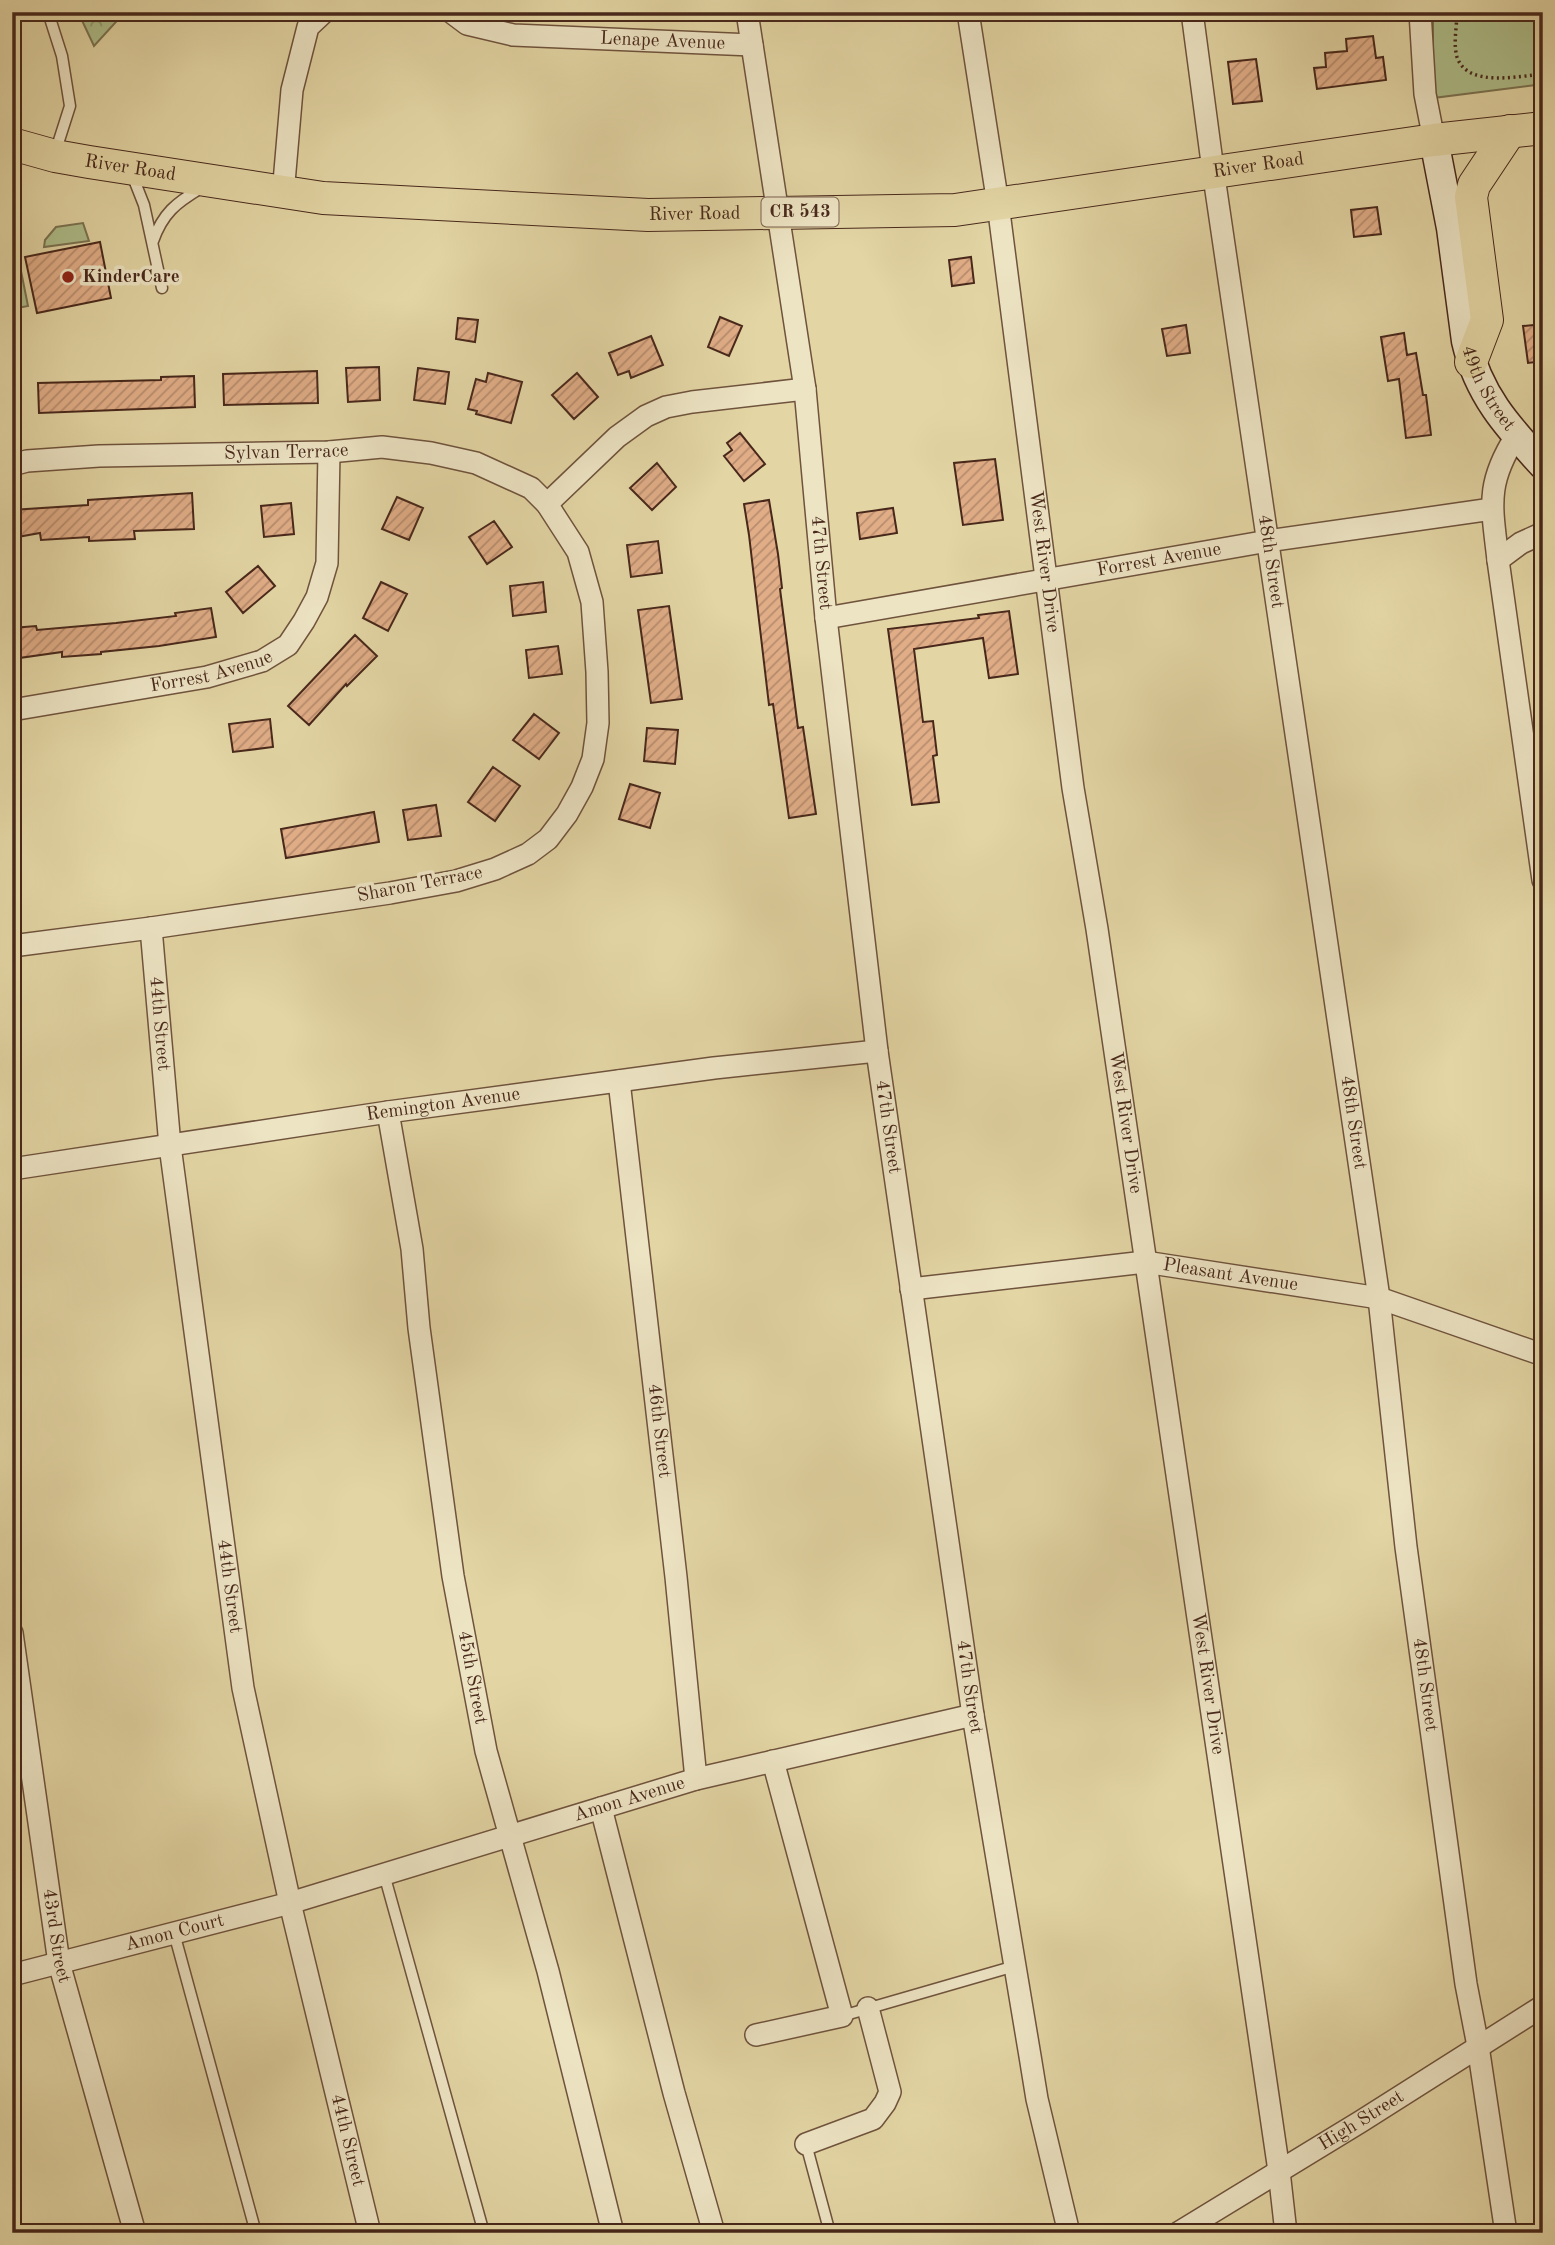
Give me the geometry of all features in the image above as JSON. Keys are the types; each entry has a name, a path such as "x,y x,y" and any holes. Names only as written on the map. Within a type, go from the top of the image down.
{"main road":[{"name":"River Road","path":"12,144 55,156 284,194 648,215 955,210 1213,170 1543,128"},
{"path":"1471,362 1488,320 1471,197 1474,185 1510,131"},
{"name":"49th Street","path":"1434,140 1471,362 1488,398 1516,436"},
{"path":"1516,436 1543,465"}],"street":[{"path":"284,194 292,90 308,26 324,12"},
{"name":"Lenape Avenue","path":"451,12 467,24 513,36 752,45"},
{"name":"47th Street","path":"747,12 804,389 826,618 877,1051 911,1289 973,1715 1037,2099 1069,2233"},
{"name":"West River Drive","path":"968,12 998,204 1073,789 1097,929 1286,2233"},
{"name":"48th Street","path":"1192,12 1379,1298 1407,1560 1466,1984 1506,2233"},
{"name":"49th Street","path":"1420,12 1425,94 1434,140"},
{"path":"547,504 617,437 646,416 666,407 804,389"},
{"name":"49th Street","path":"1516,436 1500,465 1492,493 1492,509 1543,880"},
{"name":"Sylvan Terrace","path":"12,465 27,461 99,456 330,452 382,447 431,453 476,463 531,488 547,504"},
{"name":"Forrest Avenue","path":"12,710 207,677 262,661 288,645 317,597 327,563 330,452"},
{"name":"Sharon Terrace","path":"12,946 151,928 456,881 495,869 528,854 548,839 567,814 582,787 593,759 598,723 592,602 578,552 547,504"},
{"name":"Forrest Avenue","path":"826,618 1268,541 1492,509"},
{"path":"1498,560 1521,543 1543,533"},
{"name":"44th Street","path":"151,928 170,1146 243,1688 290,1903 370,2233"},
{"name":"Remington Avenue","path":"12,1169 388,1112 714,1068 877,1051"},
{"name":"46th Street","path":"619,1081 676,1577 696,1779"},
{"name":"45th Street","path":"388,1112 412,1249 419,1328 453,1576 486,1751 548,1971 613,2233"},
{"name":"Pleasant Avenue","path":"911,1289 1145,1262 1379,1298 1543,1355"},
{"name":"43rd Street","path":"12,1633 59,1963 135,2233"},
{"name":"Amon Avenue","path":"290,1903 696,1779 973,1715"},
{"path":"756,2035 842,2016 773,1761"},
{"path":"601,1808 674,2093 715,2233"},
{"name":"Amon Court","path":"59,1963 290,1903"},
{"path":"12,1975 59,1963"},
{"name":"High Street","path":"1178,2233 1543,2006"},
{"path":"806,2144 873,2119 890,2092 868,2008"}],"lane":[{"path":"48,12 62,56 70,106 55,156"},
{"path":"130,169 144,205 162,288"},
{"path":"152,244 157,228 176,202 210,182"},
{"path":"384,1874 484,2233"},
{"path":"174,1933 256,2233"},
{"path":"842,2016 1015,1966"},
{"path":"806,2144 830,2233"}],"path":[{"path":"1457,12 1456,49 1461,65 1469,71 1485,78 1543,74"}],"green space":[{"path":"78,12 125,12 94,46"},
{"path":"1433,12 1543,12 1543,84 1433,98"},
{"path":"83,223 89,241 44,247 45,240 56,227"},
{"path":"19,261 28,306 12,309 12,263"}],"building":[{"path":"1373,36 1376,58 1383,57 1386,80 1317,89 1314,68 1326,67 1325,53 1347,51 1346,39"},
{"path":"1256,59 1262,101 1233,104 1228,62"},
{"path":"1377,207 1381,234 1354,237 1351,210"},
{"name":"KinderCare","path":"100,242 111,298 37,313 25,257"},
{"path":"971,257 974,283 952,286 949,260"},
{"path":"720,317 742,326 729,356 708,347"},
{"path":"458,318 478,320 475,342 456,339"},
{"path":"1543,324 1543,361 1528,363 1523,326"},
{"path":"1186,325 1190,353 1167,356 1162,329"},
{"path":"1404,333 1407,355 1416,353 1423,395 1426,395 1431,435 1406,438 1399,379 1388,381 1381,337"},
{"path":"651,336 663,365 631,378 629,371 618,375 609,353"},
{"path":"379,367 380,400 348,402 346,368"},
{"path":"418,368 449,372 445,404 414,400"},
{"path":"317,371 318,403 224,405 223,374"},
{"path":"488,373 522,382 511,423 476,414 477,411 468,409 476,379 486,382"},
{"path":"577,373 598,397 574,419 552,395"},
{"path":"194,376 195,407 39,413 38,383 161,380 161,377"},
{"path":"740,433 765,464 744,481 724,456 732,450 727,443"},
{"path":"995,459 1003,520 963,525 954,463"},
{"path":"657,463 676,487 652,510 630,488"},
{"path":"192,493 194,529 134,531 135,539 89,541 89,537 41,540 40,533 12,538 12,510 88,505 88,500"},
{"path":"397,497 423,508 409,540 382,529"},
{"path":"769,500 778,554 798,728 803,727 816,814 789,818 773,704 769,705 744,504"},
{"path":"291,503 294,534 264,537 261,506"},
{"path":"893,508 897,533 860,539 857,513"},
{"path":"494,521 512,547 487,564 469,537"},
{"path":"658,541 662,573 631,577 627,545"},
{"path":"258,566 275,586 243,613 226,592"},
{"path":"381,582 407,594 388,631 363,618"},
{"path":"543,582 546,612 513,616 510,586"},
{"path":"669,606 682,699 651,703 638,610"},
{"path":"211,608 216,637 101,654 62,657 62,652 12,659 12,628 36,626 37,630 116,623 176,616 175,613"},
{"path":"1009,611 1018,674 989,678 983,638 914,649 923,722 933,721 937,755 933,756 939,802 912,805 888,629 979,618 978,615"},
{"path":"355,635 377,656 347,686 346,684 309,725 288,706"},
{"path":"558,646 562,674 529,678 526,650"},
{"path":"534,714 559,733 539,759 513,740"},
{"path":"270,719 273,747 233,752 229,724"},
{"path":"647,728 678,730 675,764 644,761"},
{"path":"493,767 520,786 495,821 468,802"},
{"path":"630,784 660,793 650,828 619,819"},
{"path":"436,805 441,836 408,840 403,810"},
{"path":"374,812 379,842 286,858 281,829"}],"place":[{"name":"KinderCare","path":"68,277"}]}
